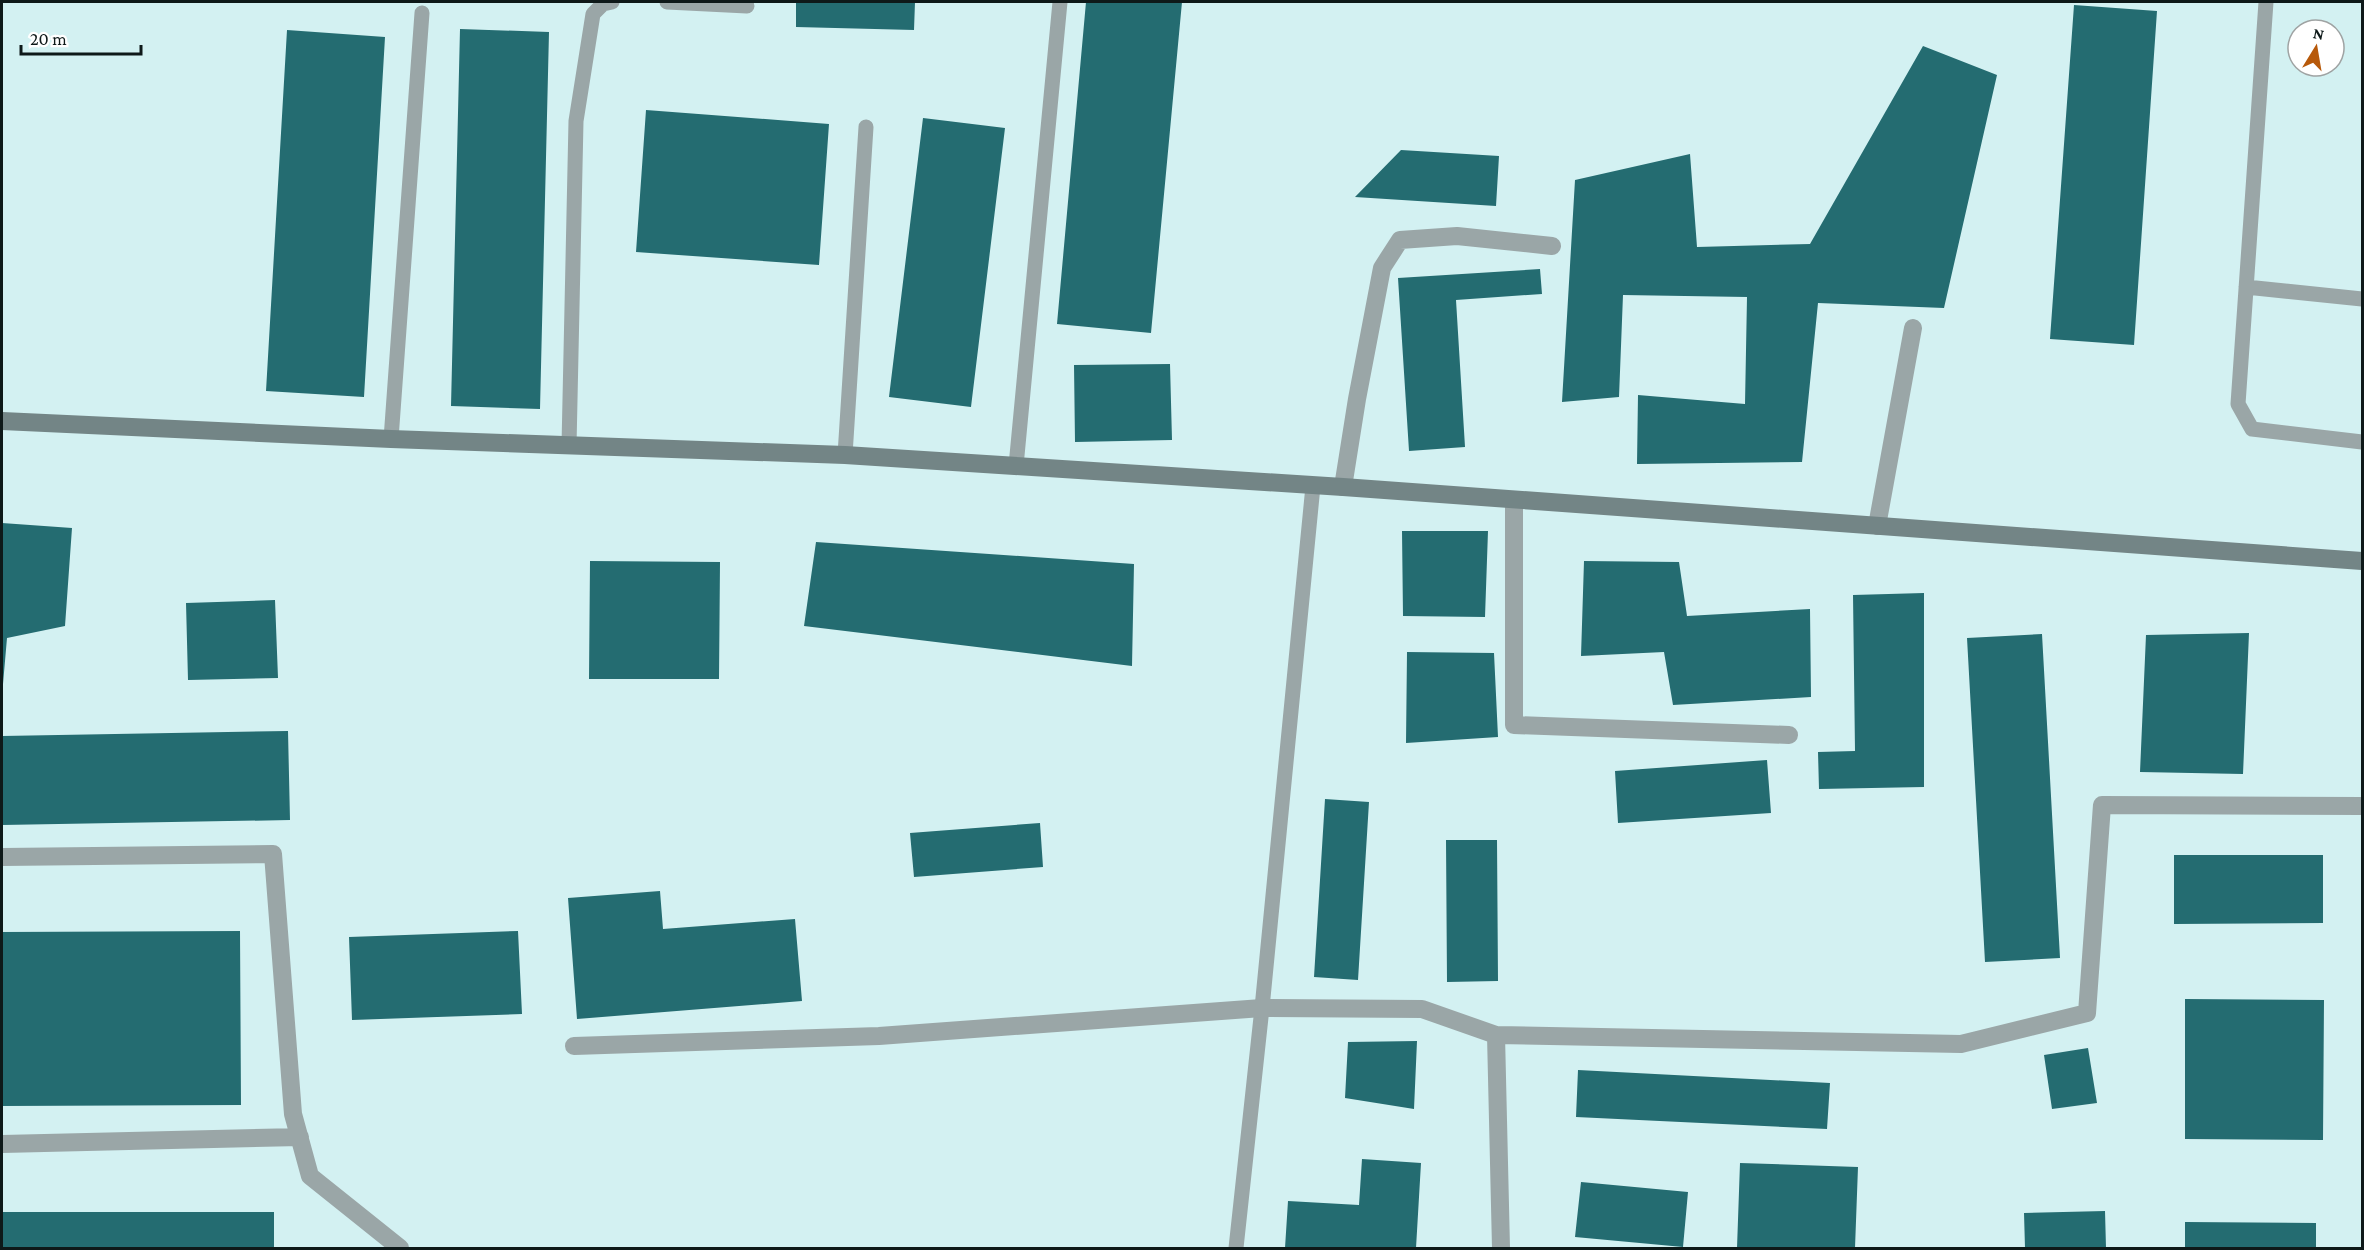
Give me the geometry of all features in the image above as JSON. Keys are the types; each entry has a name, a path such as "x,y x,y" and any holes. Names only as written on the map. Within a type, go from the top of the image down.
{"street":[{"path":"1343,488 1356,399 1382,268 1400,240 1457,236 1552,246"},
{"path":"1877,526 1913,328"},
{"path":"2,421 391,439 845,455 2362,561"},
{"path":"1514,500 1514,725 1789,735"},
{"path":"574,1046 879,1036 1262,1008 1422,1009 1496,1035 1961,1044 2087,1013 2102,805 2362,806"},
{"path":"2,857 273,854 293,1114 310,1176 400,1248"},
{"path":"1496,1035 1501,1248"},
{"path":"2,1144 300,1137"}],"lane":[{"path":"569,446 576,121 592,14 603,4 612,2"},
{"path":"667,2 747,6"},
{"path":"1016,466 1060,2"},
{"path":"2266,2 2238,404 2252,429 2362,442"},
{"path":"391,439 422,13"},
{"path":"845,455 866,127"},
{"path":"2246,287 2362,299"},
{"path":"1236,1248 1313,486"}],"building":[{"path":"796,2 915,2 914,30 796,27"},
{"path":"1086,2 1182,2 1151,333 1057,324"},
{"path":"2074,5 2157,11 2134,345 2050,339"},
{"path":"460,29 549,32 540,409 451,406"},
{"path":"287,30 385,37 364,397 266,391"},
{"path":"1923,46 1997,75 1944,308 1818,303 1802,462 1637,464 1638,395 1745,404 1747,297 1623,295 1619,397 1562,402 1575,180 1690,154 1697,247 1810,244"},
{"path":"646,110 829,124 819,265 636,252"},
{"path":"923,118 1005,128 971,407 889,397"},
{"path":"1401,150 1499,156 1496,206 1355,197"},
{"path":"1540,269 1542,294 1456,300 1465,447 1409,451 1398,278"},
{"path":"1170,364 1172,440 1075,442 1074,365"},
{"path":"2,523 72,528 65,626 7,638 3,684 2,684"},
{"path":"1402,531 1488,531 1485,617 1403,616"},
{"path":"816,542 1134,564 1132,666 804,626"},
{"path":"590,561 720,562 719,679 589,679"},
{"path":"1584,561 1679,562 1687,616 1810,609 1811,697 1673,705 1664,652 1581,656"},
{"path":"1924,593 1924,787 1819,789 1818,752 1855,751 1853,595"},
{"path":"275,600 278,678 188,680 186,603"},
{"path":"2249,633 2243,774 2140,772 2146,635"},
{"path":"2042,634 2060,958 1985,962 1967,638"},
{"path":"1407,652 1494,653 1498,737 1406,743"},
{"path":"288,731 290,820 2,825 2,736"},
{"path":"1767,760 1771,813 1618,823 1615,771"},
{"path":"1325,799 1369,802 1358,980 1314,977"},
{"path":"1040,823 1043,867 914,877 910,833"},
{"path":"1446,840 1497,840 1498,981 1447,982"},
{"path":"2174,855 2323,855 2323,923 2174,924"},
{"path":"660,891 663,929 795,919 802,1001 577,1019 568,898"},
{"path":"240,931 241,1105 2,1106 2,932"},
{"path":"518,931 522,1014 352,1020 349,937"},
{"path":"2185,999 2324,1000 2323,1140 2185,1139"},
{"path":"1417,1041 1414,1109 1345,1098 1348,1042"},
{"path":"2088,1048 2097,1103 2052,1109 2044,1055"},
{"path":"1578,1070 1830,1083 1827,1129 1576,1117"},
{"path":"1362,1159 1421,1163 1416,1248 1285,1248 1288,1201 1359,1205"},
{"path":"1740,1163 1858,1167 1855,1248 1737,1248"},
{"path":"1581,1182 1688,1192 1683,1247 1575,1237"},
{"path":"2105,1211 2106,1248 2025,1248 2024,1213"},
{"path":"2,1212 274,1212 274,1248 2,1248"},
{"path":"2185,1222 2316,1223 2316,1248 2185,1248"}]}
